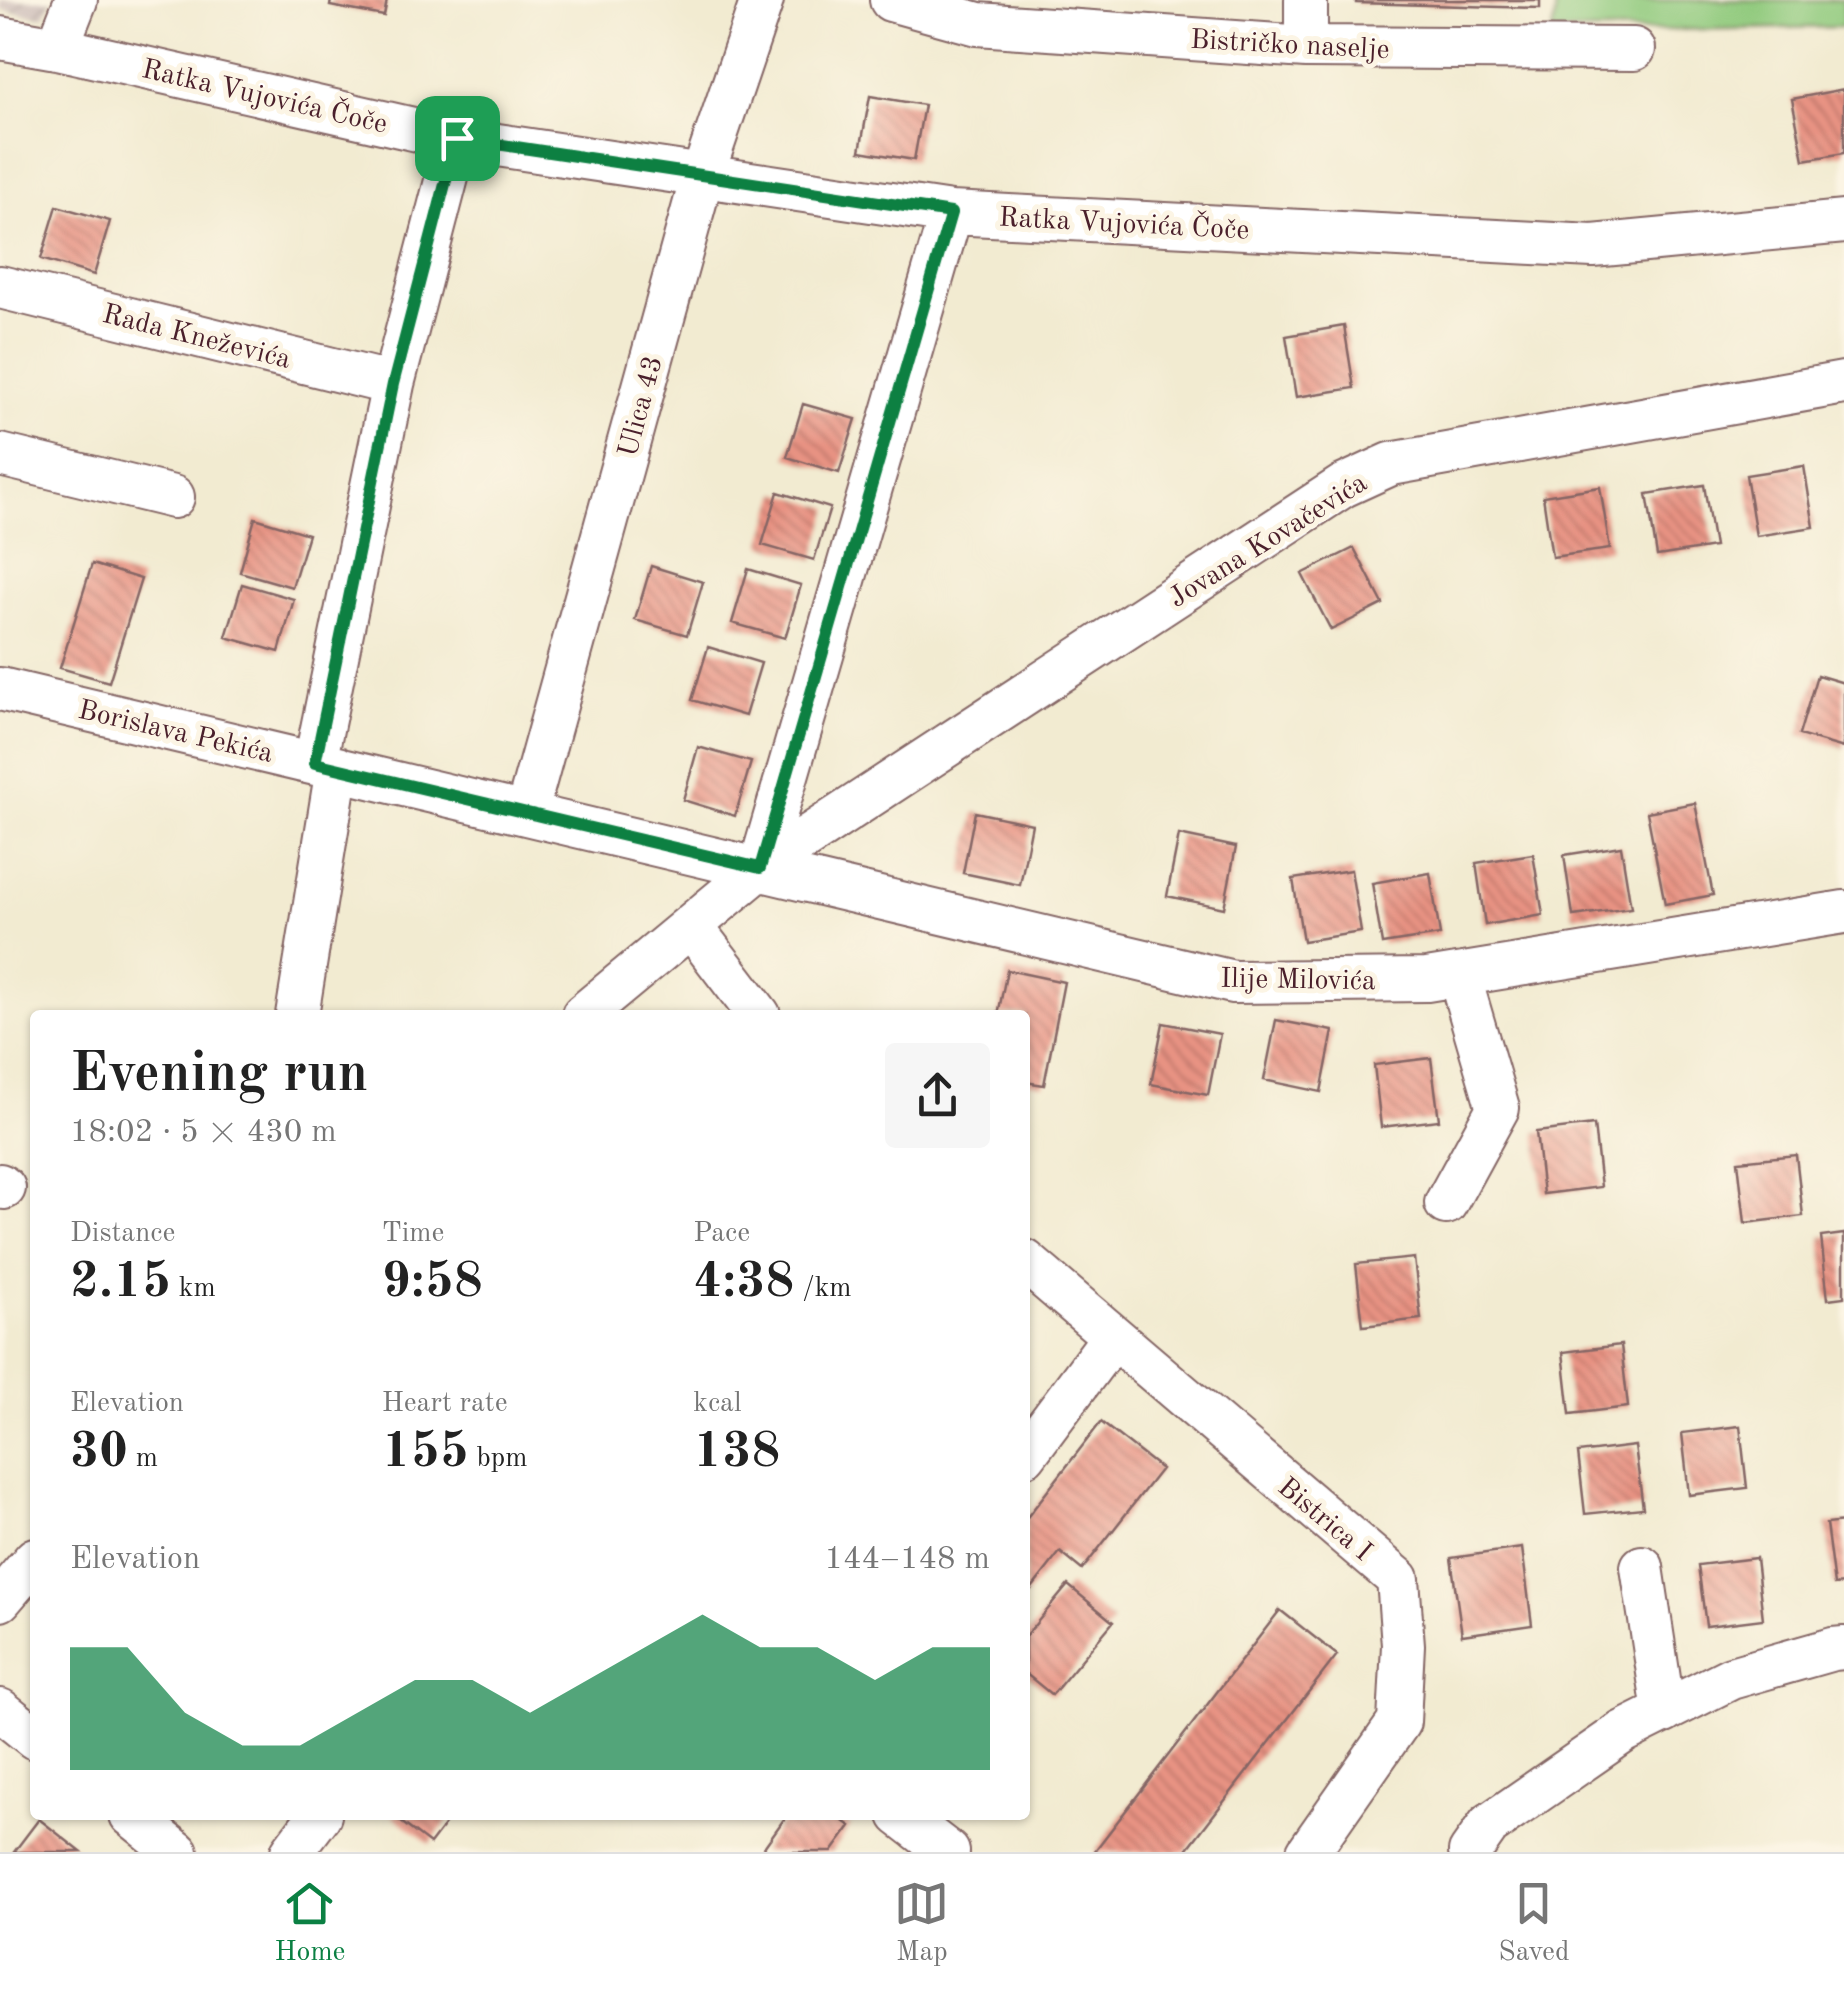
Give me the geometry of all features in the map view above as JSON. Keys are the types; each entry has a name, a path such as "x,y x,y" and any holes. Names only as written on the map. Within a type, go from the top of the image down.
{"street":[{"path":"57,48 76,0"},
{"name":"Ulica 43","path":"526,814 702,177 762,0"},
{"name":"Bistričko naselje","path":"890,0 978,24 1028,13 1306,47 1634,49"},
{"path":"1306,0 1306,47"},
{"name":"Ratka Vujovića Čoče","path":"0,38 457,138 951,213 1593,246 1844,222"},
{"path":"298,1010 326,766 393,384 457,138"},
{"path":"760,868 951,213"},
{"name":"Rada Kneževića","path":"0,287 393,384"},
{"name":"Jovana Kovačevića","path":"588,1010 760,868 1342,486 1392,464 1844,383"},
{"path":"0,456 173,497"},
{"name":"Borislava Pekića","path":"0,689 760,868"},
{"name":"Ilije Milovića","path":"760,868 1233,982 1427,980 1844,912"},
{"path":"690,926 754,1010"},
{"path":"1446,1203 1498,1108 1459,974"},
{"name":"Bistrica I","path":"1030,1265 1398,1579 1403,1645 1399,1722 1308,1852"},
{"path":"1030,1448 1114,1336"},
{"path":"0,1600 30,1565"},
{"path":"1642,1567 1664,1712"},
{"path":"1470,1852 1489,1825 1623,1732 1730,1678 1844,1648"},
{"path":"0,1710 30,1734"},
{"path":"137,1820 177,1852"},
{"path":"906,1820 948,1852"}],"shaded area":[{"path":"0,0 51,0 44,17 0,10"}],"green space":[{"path":"1557,0 1844,0 1844,27 1552,32"}],"building":[{"path":"331,0 387,0 384,16 330,6"},
{"path":"1540,0 1540,8 1356,3"},
{"path":"1844,89 1844,153 1804,160 1792,99"},
{"path":"870,96 924,105 914,160 860,151"},
{"path":"57,206 110,221 94,275 41,259"},
{"path":"1344,326 1354,388 1296,397 1286,336"},
{"path":"803,404 856,419 839,473 787,457"},
{"path":"1804,466 1814,527 1756,536 1746,475"},
{"path":"1704,485 1714,547 1657,556 1647,494"},
{"path":"1600,487 1610,549 1552,557 1543,496"},
{"path":"778,492 830,508 814,560 762,545"},
{"path":"255,518 308,534 292,587 240,572"},
{"path":"1354,548 1383,604 1331,630 1302,574"},
{"path":"92,564 141,579 109,682 60,668"},
{"path":"651,566 703,582 687,635 635,620"},
{"path":"748,569 801,585 785,638 732,623"},
{"path":"242,584 294,599 279,652 226,637"},
{"path":"708,647 761,663 745,716 692,700"},
{"path":"1817,675 1844,683 1844,748 1799,735"},
{"path":"698,747 751,762 735,816 683,800"},
{"path":"1695,803 1713,895 1665,904 1647,812"},
{"path":"975,812 1032,824 1020,885 963,873"},
{"path":"1179,835 1236,847 1224,908 1167,896"},
{"path":"1621,846 1631,908 1573,916 1564,855"},
{"path":"1533,854 1543,915 1485,925 1476,863"},
{"path":"1351,870 1361,932 1303,941 1293,879"},
{"path":"1430,873 1440,935 1382,944 1372,883"},
{"path":"1007,970 1064,982 1044,1085 1030,1083 1030,1010 999,1010"},
{"path":"1276,1020 1333,1031 1321,1092 1264,1080"},
{"path":"1163,1023 1220,1034 1208,1095 1151,1084"},
{"path":"1431,1058 1439,1120 1381,1127 1374,1065"},
{"path":"1594,1125 1601,1187 1543,1194 1536,1132"},
{"path":"1796,1155 1803,1216 1745,1223 1738,1161"},
{"path":"1844,1234 1844,1297 1828,1299 1821,1237"},
{"path":"1414,1258 1421,1319 1363,1326 1356,1264"},
{"path":"1621,1345 1628,1407 1570,1414 1563,1352"},
{"path":"1101,1422 1161,1469 1082,1570 1060,1552 1030,1591 1030,1514"},
{"path":"1740,1426 1747,1488 1689,1495 1682,1433"},
{"path":"1635,1446 1643,1508 1585,1514 1578,1453"},
{"path":"1844,1522 1844,1584 1834,1585 1826,1524"},
{"path":"1522,1548 1532,1625 1462,1635 1451,1558"},
{"path":"1756,1558 1763,1619 1706,1626 1698,1565"},
{"path":"1068,1585 1113,1622 1052,1695 1030,1677 1030,1631"},
{"path":"1280,1610 1337,1655 1185,1852 1094,1852"},
{"path":"40,1820 81,1852 14,1852"},
{"path":"399,1820 448,1820 430,1844"},
{"path":"783,1820 842,1820 851,1826 832,1852 762,1850"}],"route":[{"path":"457,138 951,213 760,868 315,763 393,384 457,138"}]}
